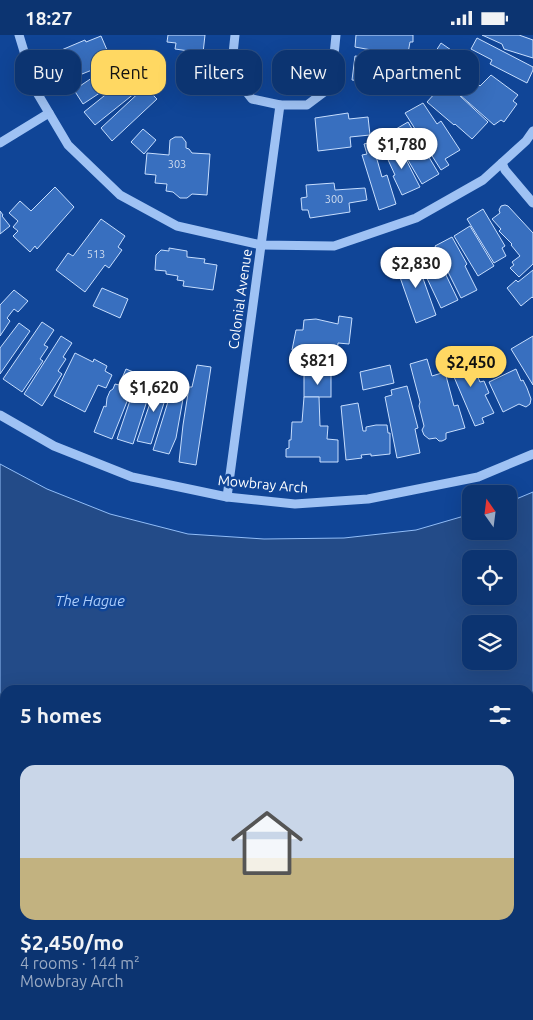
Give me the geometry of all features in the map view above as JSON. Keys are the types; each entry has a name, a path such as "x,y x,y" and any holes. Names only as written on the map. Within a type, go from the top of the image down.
{"street":[{"path":"19,35 36,91 68,145 120,195 177,225 261,245 334,246 416,218 482,180 526,141 533,131"},
{"path":"235,35 231,72 252,99 280,105 307,105 327,90 336,35"},
{"name":"Colonial Avenue","path":"227,497 280,105"},
{"path":"0,143 49,113"},
{"path":"502,163 533,203"},
{"name":"Mowbray Arch","path":"0,415 54,446 132,477 227,497 295,504 368,499 478,477 533,454"}],"water":[{"name":"The Hague","path":"0,464 47,489 110,514 188,534 264,539 344,538 416,530 462,517 462,540 518,540 518,498 533,492 533,685 0,685"}],"building":[{"path":"168,35 205,35 203,50 175,49 176,43 167,42"},
{"path":"356,35 413,35 413,42 410,42 409,50 372,50 355,47"},
{"path":"482,35 519,35 533,40 533,58 504,49 502,44"},
{"path":"101,36 107,50 91,50 91,70 81,74 81,50 61,50 85,40 86,42"},
{"path":"477,38 533,67 527,83 490,64 492,60 479,53 479,50 471,49"},
{"path":"441,43 451,50 437,50"},
{"path":"355,56 355,80 352,80"},
{"path":"491,75 518,95 513,101 517,104 504,122 501,120 494,125 460,95 479,95 480,86"},
{"path":"91,79 91,95 97,95 83,104 77,95 81,95 81,85"},
{"path":"105,95 132,95 95,125 84,112"},
{"path":"136,95 153,95 157,99 112,141 101,128"},
{"path":"433,95 459,95 488,122 472,139 427,102"},
{"path":"423,103 437,124 441,121 460,150 445,159 449,165 441,170 405,113"},
{"path":"348,113 349,119 368,117 370,135 350,137 351,147 318,151 315,118"},
{"path":"408,122 439,174 422,184 395,138 399,135 396,129"},
{"path":"143,129 156,140 144,154 131,142"},
{"path":"175,137 182,137 186,142 186,148 192,153 210,154 207,195 192,194 187,198 180,198 173,192 166,191 167,184 155,183 156,175 145,174 147,153 169,155 170,140"},
{"path":"372,142 382,177 387,175 396,204 379,210 362,155 367,154 364,144"},
{"path":"398,144 420,187 402,195 384,151"},
{"path":"334,183 335,190 365,188 367,200 349,203 350,212 310,218 308,210 302,210 301,198 307,197 306,185"},
{"path":"55,187 74,207 37,249 35,246 30,252 13,236 18,231 13,227 18,221 9,213 20,201 31,211"},
{"path":"505,205 533,233 533,264 519,277 510,268 514,265 512,262 520,256 512,244 499,231 501,229 492,219 500,213 501,206"},
{"path":"483,209 505,246 502,248 506,256 494,263 467,219"},
{"path":"0,211 10,226 0,234"},
{"path":"101,219 125,236 118,247 122,250 109,268 105,265 85,292 56,270 68,253 73,256"},
{"path":"470,226 494,266 478,276 454,236"},
{"path":"452,237 467,264 465,266 477,290 461,298 435,246"},
{"path":"169,248 187,251 187,257 205,259 204,263 217,265 213,290 183,286 184,281 177,280 178,276 166,274 166,271 155,270 156,255 161,250 169,251"},
{"path":"430,248 431,251 434,250 458,300 441,308 417,257 420,255 419,253"},
{"path":"415,256 436,315 416,323 395,263"},
{"path":"533,270 533,298 521,306 507,288"},
{"path":"102,288 128,299 120,318 93,306"},
{"path":"14,290 28,301 18,312 14,309 7,318 10,321 0,336 0,305"},
{"path":"339,316 352,318 349,344 338,343 336,367 298,363 299,352 292,350 296,330 303,330 304,320 316,319 338,324"},
{"path":"42,322 54,330 44,345 48,347 40,359 43,361 22,392 3,379"},
{"path":"19,323 30,331 0,374 0,348"},
{"path":"61,336 72,343 63,357 66,359 58,371 62,374 42,406 24,394"},
{"path":"533,336 533,385 511,349"},
{"path":"466,350 480,382 484,381 489,393 485,395 494,413 482,418 484,423 475,426 448,363 455,359 454,355"},
{"path":"75,353 93,362 94,359 107,366 105,371 112,375 106,388 98,385 85,412 54,396"},
{"path":"427,359 432,376 445,372 454,406 458,405 465,428 446,433 446,439 442,441 436,438 429,439 422,430 424,426 419,406 420,402 410,364"},
{"path":"197,365 211,367 196,465 179,462 189,387 192,387"},
{"path":"390,365 394,383 363,390 360,372"},
{"path":"126,369 136,373 130,388 132,389 112,439 94,432 104,406 106,407 110,391 115,384 119,385"},
{"path":"516,369 521,381 523,380 527,388 531,399 530,404 526,407 519,404 503,412 489,382"},
{"path":"304,375 331,375 331,397 304,397"},
{"path":"138,377 153,382 133,444 117,439"},
{"path":"175,379 186,382 176,438 169,454 153,450"},
{"path":"158,380 170,384 151,444 137,441"},
{"path":"407,386 418,428 415,429 420,453 397,458 385,397 392,395 391,390"},
{"path":"304,397 319,397 320,426 328,426 327,439 338,440 338,462 320,462 320,457 286,457 286,449 289,448 289,440 291,440 292,422 302,422"},
{"path":"358,403 363,431 366,431 366,427 387,425 388,433 390,433 390,454 361,455 362,458 346,460 341,406"}]}
